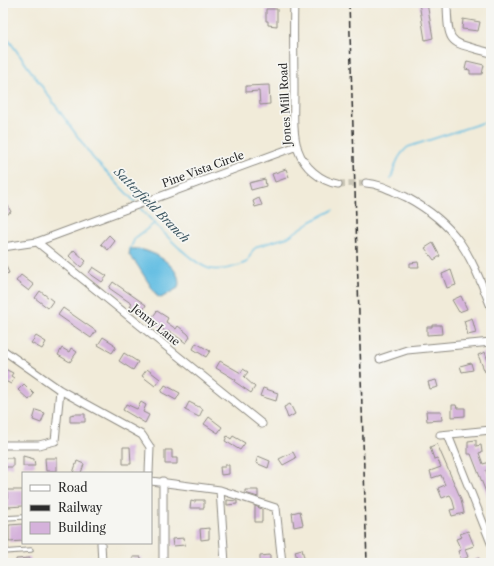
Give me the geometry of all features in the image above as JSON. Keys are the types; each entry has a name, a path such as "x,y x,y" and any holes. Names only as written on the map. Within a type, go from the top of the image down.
{"street":[{"name":"Jones Mill Road","path":"294,3 294,106 297,146 305,162 316,174 324,180 338,184"},
{"path":"447,3 447,28 451,39 456,43 491,53"},
{"name":"Pine Vista Circle","path":"3,247 37,242 297,146"},
{"path":"366,182 385,187 418,204 449,227 462,242 476,270 491,307"},
{"name":"Jenny Lane","path":"37,242 262,424"},
{"path":"380,359 407,350 491,342"},
{"path":"3,350 60,390 142,435 150,447 150,472"},
{"path":"3,445 39,444 55,441 60,390"},
{"path":"440,436 491,430"},
{"path":"448,436 491,543"},
{"path":"152,481 163,481 220,490 276,508 282,563"},
{"path":"163,481 163,563"},
{"path":"220,490 225,563"},
{"path":"101,544 102,563"}],"lane":[{"path":"22,517 4,518 4,552 31,550"}],"water":[{"path":"130,249 138,249 155,254 171,266 179,280 178,288 161,298 157,296 136,263 129,255"}],"building":[{"path":"419,3 427,3 433,38 425,40"},
{"path":"266,9 277,9 277,26 268,25 268,21 266,21"},
{"path":"463,19 480,22 478,31 462,29"},
{"path":"467,61 484,65 482,74 470,74 470,70 465,69"},
{"path":"269,85 270,104 260,105 259,91 246,92 246,86"},
{"path":"286,169 289,177 275,182 272,174"},
{"path":"265,179 266,186 251,190 249,183"},
{"path":"259,198 262,205 255,207 253,201"},
{"path":"8,206 11,212 3,216 3,208"},
{"path":"109,235 115,241 108,250 101,244"},
{"path":"433,243 440,256 434,260 425,248"},
{"path":"74,250 86,261 81,267 69,256"},
{"path":"3,259 9,273 3,275"},
{"path":"418,262 419,267 410,267 410,263"},
{"path":"93,267 107,276 102,282 89,273"},
{"path":"451,270 456,285 447,288 442,274"},
{"path":"21,275 34,285 29,291 16,281"},
{"path":"113,282 146,305 142,312 130,307 132,304 109,288"},
{"path":"40,291 53,301 48,308 35,298"},
{"path":"461,296 467,309 459,312 452,300"},
{"path":"63,308 96,331 91,338 58,315"},
{"path":"157,311 168,318 166,322 176,329 178,326 188,334 190,337 186,343 169,331 167,333 151,319"},
{"path":"472,318 476,333 468,335 464,321"},
{"path":"432,325 441,325 442,334 427,335 427,327 432,327"},
{"path":"36,336 46,342 42,349 31,343"},
{"path":"103,337 116,347 112,353 98,345"},
{"path":"196,343 210,351 206,357 193,349"},
{"path":"62,348 69,352 71,348 77,352 70,362 58,355"},
{"path":"485,352 491,370 485,372 478,355"},
{"path":"124,353 138,362 133,370 119,361"},
{"path":"220,361 241,373 243,369 248,372 244,377 255,387 251,393 235,382 236,380 216,368"},
{"path":"471,363 473,370 462,372 460,366"},
{"path":"3,368 13,373 11,376 14,378 11,384 3,380"},
{"path":"147,369 160,379 155,386 142,376"},
{"path":"436,380 438,387 430,389 428,382"},
{"path":"24,384 34,394 29,400 18,390"},
{"path":"165,385 180,393 176,400 161,392"},
{"path":"263,388 278,393 276,401 260,396"},
{"path":"141,402 146,405 143,412 149,415 145,423 123,410 126,404 137,409"},
{"path":"189,402 203,409 199,417 185,410"},
{"path":"290,404 295,414 288,418 284,407"},
{"path":"452,405 456,405 457,408 465,408 465,416 452,417"},
{"path":"36,410 45,413 41,423 33,420"},
{"path":"426,411 441,411 442,420 427,421"},
{"path":"85,414 85,422 70,422 70,415"},
{"path":"209,417 222,427 218,433 204,424"},
{"path":"227,436 231,439 233,436 245,443 240,450 225,441"},
{"path":"476,440 476,446 481,445 482,452 479,453 483,464 490,462 491,465 491,469 486,470 489,480 491,480 491,505 471,454 468,454 468,441"},
{"path":"437,444 461,499 464,513 452,516 450,510 455,509 452,498 450,495 442,498 438,488 445,485 441,475 432,478 430,471 441,467 437,458 434,459 430,447"},
{"path":"123,447 130,447 131,464 123,464"},
{"path":"165,450 172,450 172,458 177,458 177,464 165,464"},
{"path":"293,452 296,458 283,465 279,459"},
{"path":"23,456 34,459 35,466 23,466"},
{"path":"258,456 270,461 268,468 256,463"},
{"path":"3,458 13,458 13,467 3,467"},
{"path":"45,458 57,458 57,471 46,471"},
{"path":"77,461 84,464 81,472 73,472"},
{"path":"225,465 229,465 229,474 221,475 220,467 225,467"},
{"path":"7,490 22,490 22,506 8,507"},
{"path":"245,490 258,490 258,497 245,493"},
{"path":"195,500 204,500 204,508 190,508 191,501 195,502"},
{"path":"227,500 237,501 237,504 227,505"},
{"path":"255,506 262,509 262,522 255,522"},
{"path":"300,511 303,525 294,527 292,513"},
{"path":"22,524 22,541 9,542 9,525"},
{"path":"209,528 209,539 201,540 200,529"},
{"path":"468,531 474,546 465,549 468,557 461,560 458,551 461,550 456,539 462,537 460,534"},
{"path":"184,538 185,545 173,546 172,539"},
{"path":"302,549 305,562 298,563 295,551"},
{"path":"270,555 270,563 260,563 260,556"},
{"path":"133,557 141,557 141,563 133,563"},
{"path":"30,558 31,563 16,563 16,559"},
{"path":"479,558 481,563 467,563"}],"waterway":[{"name":"Satterfield Branch","path":"3,32 93,158 135,202"},
{"name":"Satterfield Branch","path":"391,179 399,158 408,147 491,120"},
{"name":"Satterfield Branch","path":"139,207 183,252 193,260 211,269 229,268 247,262 253,250 258,246 288,237 310,222 333,210"},
{"path":"130,249 135,238 155,223"}],"tunnel":[{"path":"338,184 366,183"}],"railway":[{"path":"349,3 367,563"}]}
